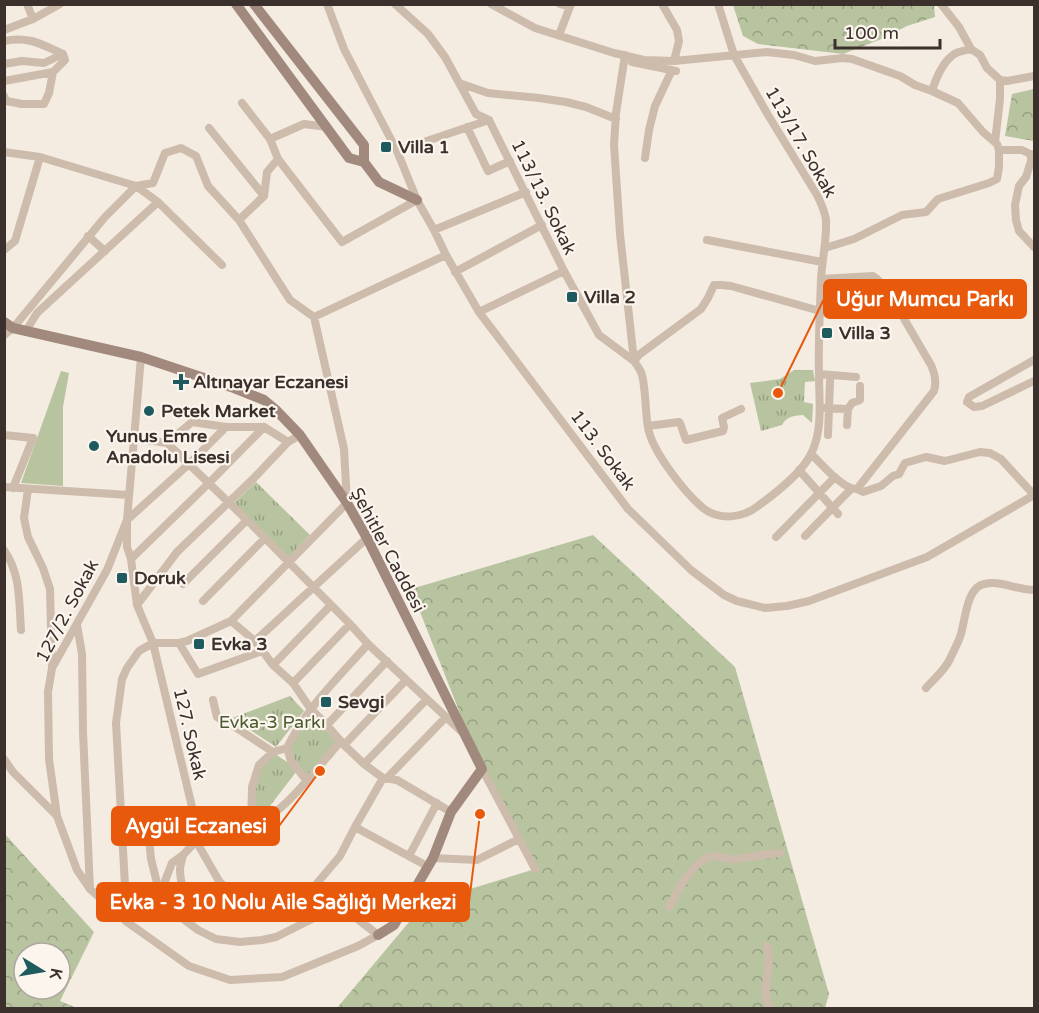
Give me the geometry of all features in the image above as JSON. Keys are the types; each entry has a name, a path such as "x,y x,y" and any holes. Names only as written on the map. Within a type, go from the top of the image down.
{"street":[{"path":"27,4 33,19"},
{"path":"4,30 33,19 60,4"},
{"path":"236,4 349,158 364,162"},
{"path":"254,4 364,144 364,162 379,182 417,200"},
{"name":"113. Sokak","path":"327,4 344,49 397,151 417,200 479,312 628,508 691,570 724,595 765,608 809,601 927,557 1034,495"},
{"name":"113/13. Sokak","path":"395,4 428,34 445,57 476,114 489,120 564,271 599,335 634,361"},
{"path":"491,4 535,28 645,66 674,71 655,106 645,158"},
{"path":"560,4 570,6 560,36"},
{"path":"662,4 677,30 679,41 674,61"},
{"name":"113/17. Sokak","path":"648,426 656,449 673,475 703,508 714,516 724,517 752,511 774,495 799,470 811,454 818,432 821,279 825,248 823,207 734,55 718,4"},
{"path":"940,4 959,27 971,49 980,55 987,68 999,80 1035,76"},
{"path":"267,46 279,36"},
{"path":"4,41 18,38 34,40 63,54 65,60 53,72 49,93 44,104 6,101 4,96"},
{"path":"932,91 946,63 956,54 971,49"},
{"path":"625,58 674,61 767,52 794,55 815,61 837,58 852,59 900,76 915,85 958,103 983,132 995,142 999,150 999,167 997,178 989,183 938,199 926,212 902,215 854,239 825,248"},
{"path":"4,64 22,60 44,63 63,54"},
{"path":"625,58 614,145 620,234 634,361 642,374 648,426 679,422 686,440 723,431 722,418 741,410"},
{"path":"4,81 53,72"},
{"path":"995,142 999,80"},
{"path":"459,83 489,93 566,102 616,119"},
{"path":"242,104 270,139 278,159 342,242 417,200"},
{"path":"397,151 489,120"},
{"path":"270,139 304,124 327,127"},
{"path":"467,127 488,171 510,161"},
{"path":"209,128 264,196"},
{"path":"7,328 50,284 88,236 136,186 153,183 165,153 182,147 196,156 208,186 239,220 290,300 314,317 344,448 347,503 231,621 187,641 153,643 139,651 127,668 122,679 116,723 127,921"},
{"path":"999,150 1022,150 1033,155 1026,177 1019,186 1015,205 1019,231 1035,247"},
{"path":"4,152 40,157 136,186 158,202 222,265"},
{"path":"4,250 15,241 40,157"},
{"path":"239,220 264,196 267,172 278,159"},
{"path":"434,231 526,192"},
{"path":"26,331 37,313 158,202"},
{"path":"455,272 542,225"},
{"path":"88,236 105,251"},
{"path":"707,240 822,262"},
{"path":"314,317 446,255"},
{"path":"479,312 564,271"},
{"path":"805,536 836,511 934,391 935,386 932,365 886,288 876,278 864,276 821,279"},
{"path":"634,361 640,354 701,309 714,285 731,286 820,311"},
{"name":"Şehitler Caddesi","path":"7,328 141,357 234,388 264,400 275,409 300,435 347,503 367,538 450,717 465,736 482,769"},
{"name":"127. Sokak","path":"141,357 127,520 127,548 131,559 137,605 153,643 196,828 196,841 219,881 234,896 267,901 300,897 313,888 340,856 354,827 385,778 450,717"},
{"path":"1035,360 969,397 967,402 974,407 982,406 1035,381"},
{"path":"819,374 855,377"},
{"path":"828,435 830,381"},
{"path":"847,425 848,409 852,403 860,400 860,386"},
{"path":"819,407 848,409"},
{"path":"167,443 192,422 226,427 264,426 288,442"},
{"path":"131,559 264,426"},
{"path":"127,520 226,427"},
{"path":"4,435 33,438 9,487 129,495"},
{"path":"137,605 177,552 288,442 300,435"},
{"path":"134,438 167,443 190,463 368,644 427,699 450,717"},
{"path":"811,454 835,477 863,492 881,486 899,474 905,464 926,457 945,461 980,452 990,453 1001,459 1034,495"},
{"path":"799,470 836,511"},
{"path":"776,537 835,477"},
{"path":"28,489 24,518 28,537 44,568 50,589 52,668"},
{"name":"127/2. Sokak","path":"127,520 107,570 52,668 48,692 49,759 57,816 76,870 90,889 127,921 189,966 230,980 282,977 358,946 378,935"},
{"path":"183,584 246,520"},
{"path":"202,601 264,538"},
{"path":"255,641 367,538"},
{"path":"4,550 10,558 18,584 21,630"},
{"path":"926,688 951,658 961,636 968,605 976,588 982,584 1002,584 1019,589 1035,590"},
{"path":"273,665 331,605"},
{"path":"231,621 255,641 273,665 293,683 310,708 364,764 385,778 397,780 451,812"},
{"path":"293,683 350,624"},
{"path":"77,625 82,654 90,889"},
{"path":"179,643 198,674 262,651"},
{"path":"307,781 291,761 287,748 310,708 368,644"},
{"path":"327,725 387,661"},
{"path":"196,828 241,832 264,821 288,801 342,743 406,680"},
{"path":"364,764 427,699"},
{"path":"213,700 217,717 273,752"},
{"path":"251,827 252,787 259,765 273,752 287,748"},
{"path":"4,759 13,772 57,816"},
{"path":"313,888 328,907 346,910 378,935 394,925 430,862 451,812 482,769 535,869"},
{"path":"410,856 437,803"},
{"path":"354,827 410,856 430,862 477,860 519,839"},
{"path":"148,829 151,859 158,887 170,899 182,918 198,930 216,939 262,940 276,937 320,915 328,907"},
{"path":"170,899 165,881 172,862 183,855 196,841"},
{"path":"669,907 687,875 708,858 713,856 732,860 780,853"},
{"path":"183,855 181,878 191,908 198,917"},
{"path":"767,946 769,954 766,1002 770,1008"}],"green space":[{"path":"733,5 934,5 935,17 907,26 843,54 758,44 743,36"},
{"path":"1034,89 1034,141 1005,136 1012,94"},
{"path":"794,370 813,370 815,381 805,382 804,402 813,404 812,423 803,415 796,416 788,418 782,425 761,431 750,383 780,379"},
{"path":"61,371 69,373 63,407 63,486 21,483"},
{"path":"256,482 310,535 288,558 233,504"},
{"path":"593,535 735,667 829,994 825,1008 337,1008 425,903 535,869 482,769 411,589"},
{"name":"Evka-3 Parkı","path":"290,696 304,711 276,747 232,718"},
{"path":"311,714 338,743 307,776 293,758 289,748"},
{"path":"275,754 296,772 270,806 254,819 255,790 261,767"},
{"path":"4,833 94,932 72,977 72,941 12,941 12,1001 60,1001 77,1008 5,1008"}],"place":[{"name":"Villa 1","path":"386,147"},
{"name":"Villa 2","path":"572,297"},
{"name":"Villa 3","path":"827,333"},
{"name":"Altınayar Eczanesi","path":"181,382"},
{"name":"Uğur Mumcu Parkı","path":"778,393"},
{"name":"Petek Market","path":"149,411"},
{"name":"Yunus Emre Anadolu Lisesi","path":"94,446"},
{"name":"Doruk","path":"122,578"},
{"name":"Evka 3","path":"199,644"},
{"name":"Sevgi","path":"326,702"},
{"name":"Aygül Eczanesi","path":"320,771"},
{"name":"Evka - 3 10 Nolu Aile Sağlığı Merkezi","path":"480,814"}]}
